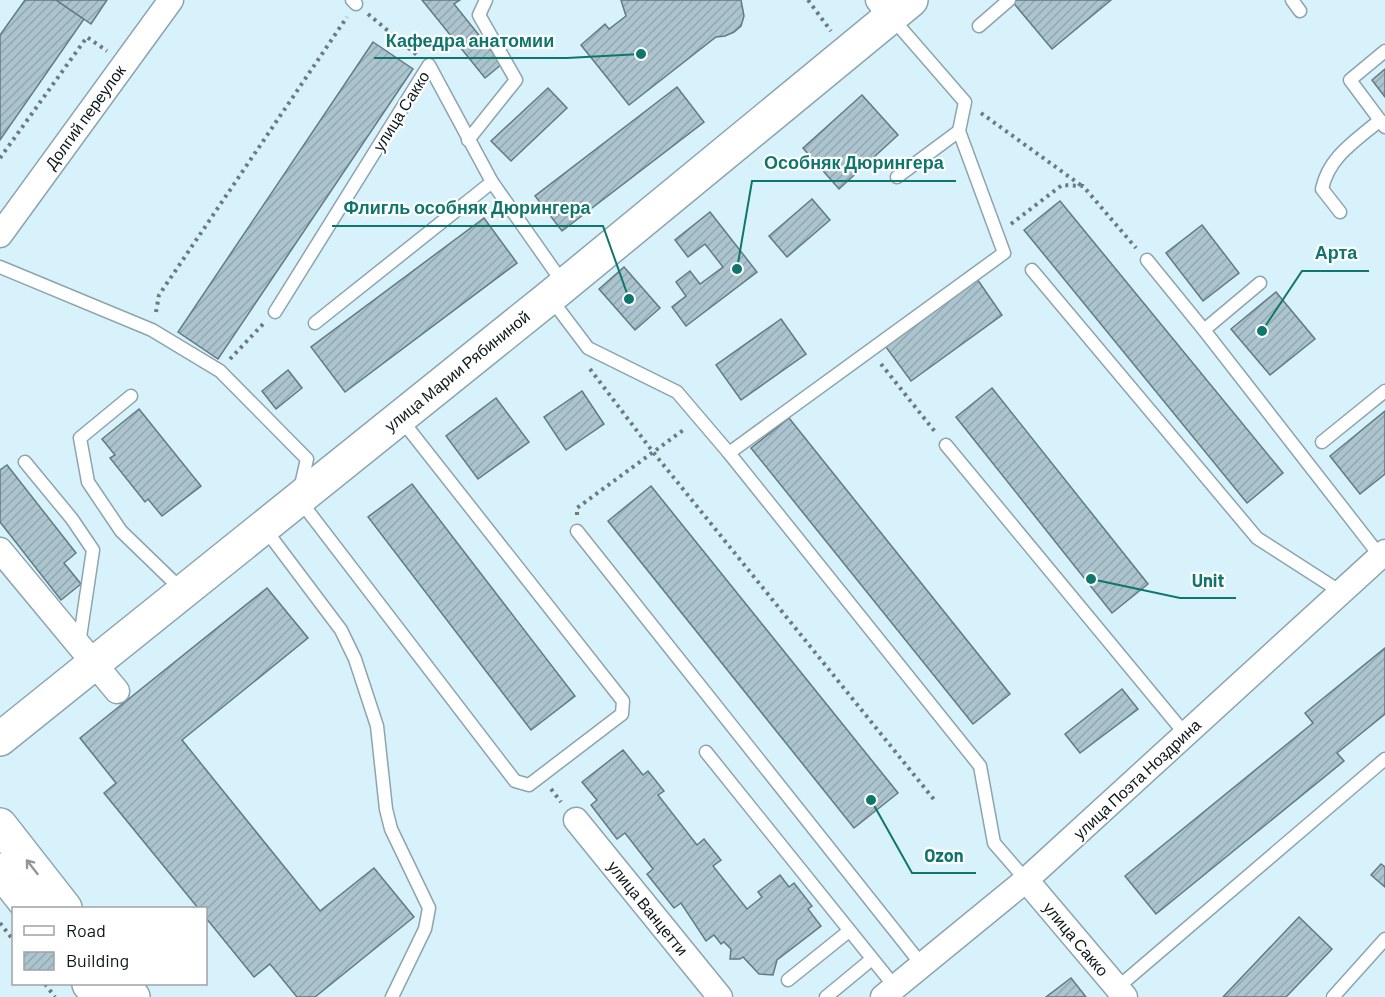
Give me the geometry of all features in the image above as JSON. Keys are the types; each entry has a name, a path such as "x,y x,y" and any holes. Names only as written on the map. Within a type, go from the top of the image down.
{"street":[{"name":"Долгий переулок","path":"0,235 171,0"},
{"name":"улица Марии Рябининой","path":"0,739 86,655 183,591 557,290 893,6"},
{"path":"0,550 117,692"},
{"name":"улица Поэта Ноздрина","path":"889,992 1026,880 1382,554"},
{"name":"улица Ванцетти","path":"576,820 711,994"},
{"path":"0,825 63,907"},
{"path":"0,870 28,907"},
{"name":"улица Сакко","path":"1026,880 1121,992"},
{"path":"90,985 100,997"},
{"path":"124,985 133,997"}],"lane":[{"path":"468,140 516,80 479,15 486,0"},
{"path":"979,26 1009,0"},
{"path":"1292,0 1300,11"},
{"path":"729,453 1004,253 959,131 966,102 893,6"},
{"path":"1340,212 1323,189 1326,174 1334,161 1382,124 1350,80 1385,51"},
{"name":"улица Сакко","path":"429,65 468,140 557,290 588,348 677,392 729,453 980,766 994,843 1026,880"},
{"name":"улица Сакко","path":"275,312 429,65"},
{"path":"897,177 959,131"},
{"path":"315,324 492,182"},
{"path":"1147,260 1382,554"},
{"path":"0,267 152,330 220,371 307,459 298,498 514,781 530,784 622,714 623,701 399,417"},
{"path":"1032,270 1257,538 1341,592"},
{"path":"1204,330 1260,283"},
{"path":"1322,442 1385,391"},
{"path":"131,396 80,438 88,482 121,531 183,591"},
{"path":"946,445 1186,735"},
{"path":"25,462 72,519 93,550 86,655"},
{"path":"263,526 341,630 355,659 377,726 386,809 391,829 429,908 425,929 392,997"},
{"path":"577,531 922,966"},
{"path":"706,752 872,959 889,992"},
{"path":"1121,992 1385,759"},
{"path":"788,980 849,931"},
{"path":"1333,997 1385,939"},
{"path":"826,997 872,959"}],"path":[{"path":"808,0 833,34"},
{"path":"152,330 159,295 354,2 429,65"},
{"path":"0,158 87,37 125,63"},
{"path":"966,102 1083,186 1147,260"},
{"path":"996,235 1062,185 1083,186"},
{"path":"220,371 249,337"},
{"path":"871,350 946,445"},
{"path":"583,361 653,452 936,802"},
{"path":"577,531 577,508 699,418"},
{"path":"541,777 576,820"},
{"path":"0,923 12,938"},
{"path":"46,985 55,997"}],"building":[{"path":"25,0 56,0 84,19 0,140 0,35"},
{"path":"56,0 107,0 91,24"},
{"path":"422,0 460,0 454,4 502,64 485,78"},
{"path":"621,0 741,0 744,16 741,26 725,36 716,37 629,105 581,45 605,24 609,29 626,16"},
{"path":"1011,0 1111,0 1052,49"},
{"path":"373,42 413,69 218,359 178,332"},
{"path":"1385,69 1385,97 1372,80"},
{"path":"677,87 704,122 562,231 535,196"},
{"path":"548,88 567,108 511,161 491,141"},
{"path":"862,95 898,135 839,189 803,148"},
{"path":"812,199 830,220 787,257 769,236"},
{"path":"1060,201 1283,473 1247,503 1024,230"},
{"path":"710,212 757,272 686,326 672,307 686,296 676,282 690,271 700,284 723,267 705,244 688,257 675,240"},
{"path":"484,218 517,263 345,392 311,347"},
{"path":"1202,225 1239,273 1203,301 1166,253"},
{"path":"624,267 660,308 635,330 599,289"},
{"path":"975,276 1002,315 911,381 883,343"},
{"path":"1276,292 1315,339 1270,375 1231,329"},
{"path":"781,319 806,354 741,400 716,365"},
{"path":"288,370 302,388 276,409 262,391"},
{"path":"992,388 1148,584 1112,613 956,417"},
{"path":"582,391 604,424 566,450 544,417"},
{"path":"496,398 529,442 478,479 446,436"},
{"path":"139,409 201,486 162,516 148,499 145,502 110,458 115,455 102,439"},
{"path":"1385,411 1385,474 1360,494 1330,456"},
{"path":"789,418 1010,694 973,724 751,448"},
{"path":"7,465 76,553 64,563 81,584 61,600 0,522 0,470"},
{"path":"412,484 575,696 531,730 368,517"},
{"path":"651,486 898,793 854,828 608,521"},
{"path":"267,588 308,638 182,740 320,911 374,868 414,917 315,997 297,997 270,964 254,977 207,919 207,907 197,907 104,793 116,783 80,738"},
{"path":"1385,648 1385,714 1337,753 1344,761 1156,914 1125,876 1313,723 1305,713"},
{"path":"1122,689 1138,709 1080,753 1065,734"},
{"path":"623,750 643,775 648,771 664,791 658,795 697,845 704,839 721,860 713,866 747,909 762,897 758,892 780,875 789,887 794,883 812,906 808,909 821,926 777,960 773,975 759,974 743,957 730,959 731,949 724,942 721,944 714,935 706,941 681,903 674,908 647,874 653,869 625,833 617,839 591,805 597,800 582,782"},
{"path":"1381,864 1385,867 1385,887 1371,875"},
{"path":"1299,917 1332,949 1286,997 1223,997"},
{"path":"1071,978 1086,997 1046,997"}],"place":[{"name":"Кафедра анатомии","path":"641,54"},
{"name":"Особняк Дюрингера","path":"737,269"},
{"name":"Флигль особняк Дюрингера","path":"629,299"},
{"name":"Арта","path":"1262,331"},
{"name":"Unit","path":"1091,579"},
{"name":"Ozon","path":"871,800"}]}
